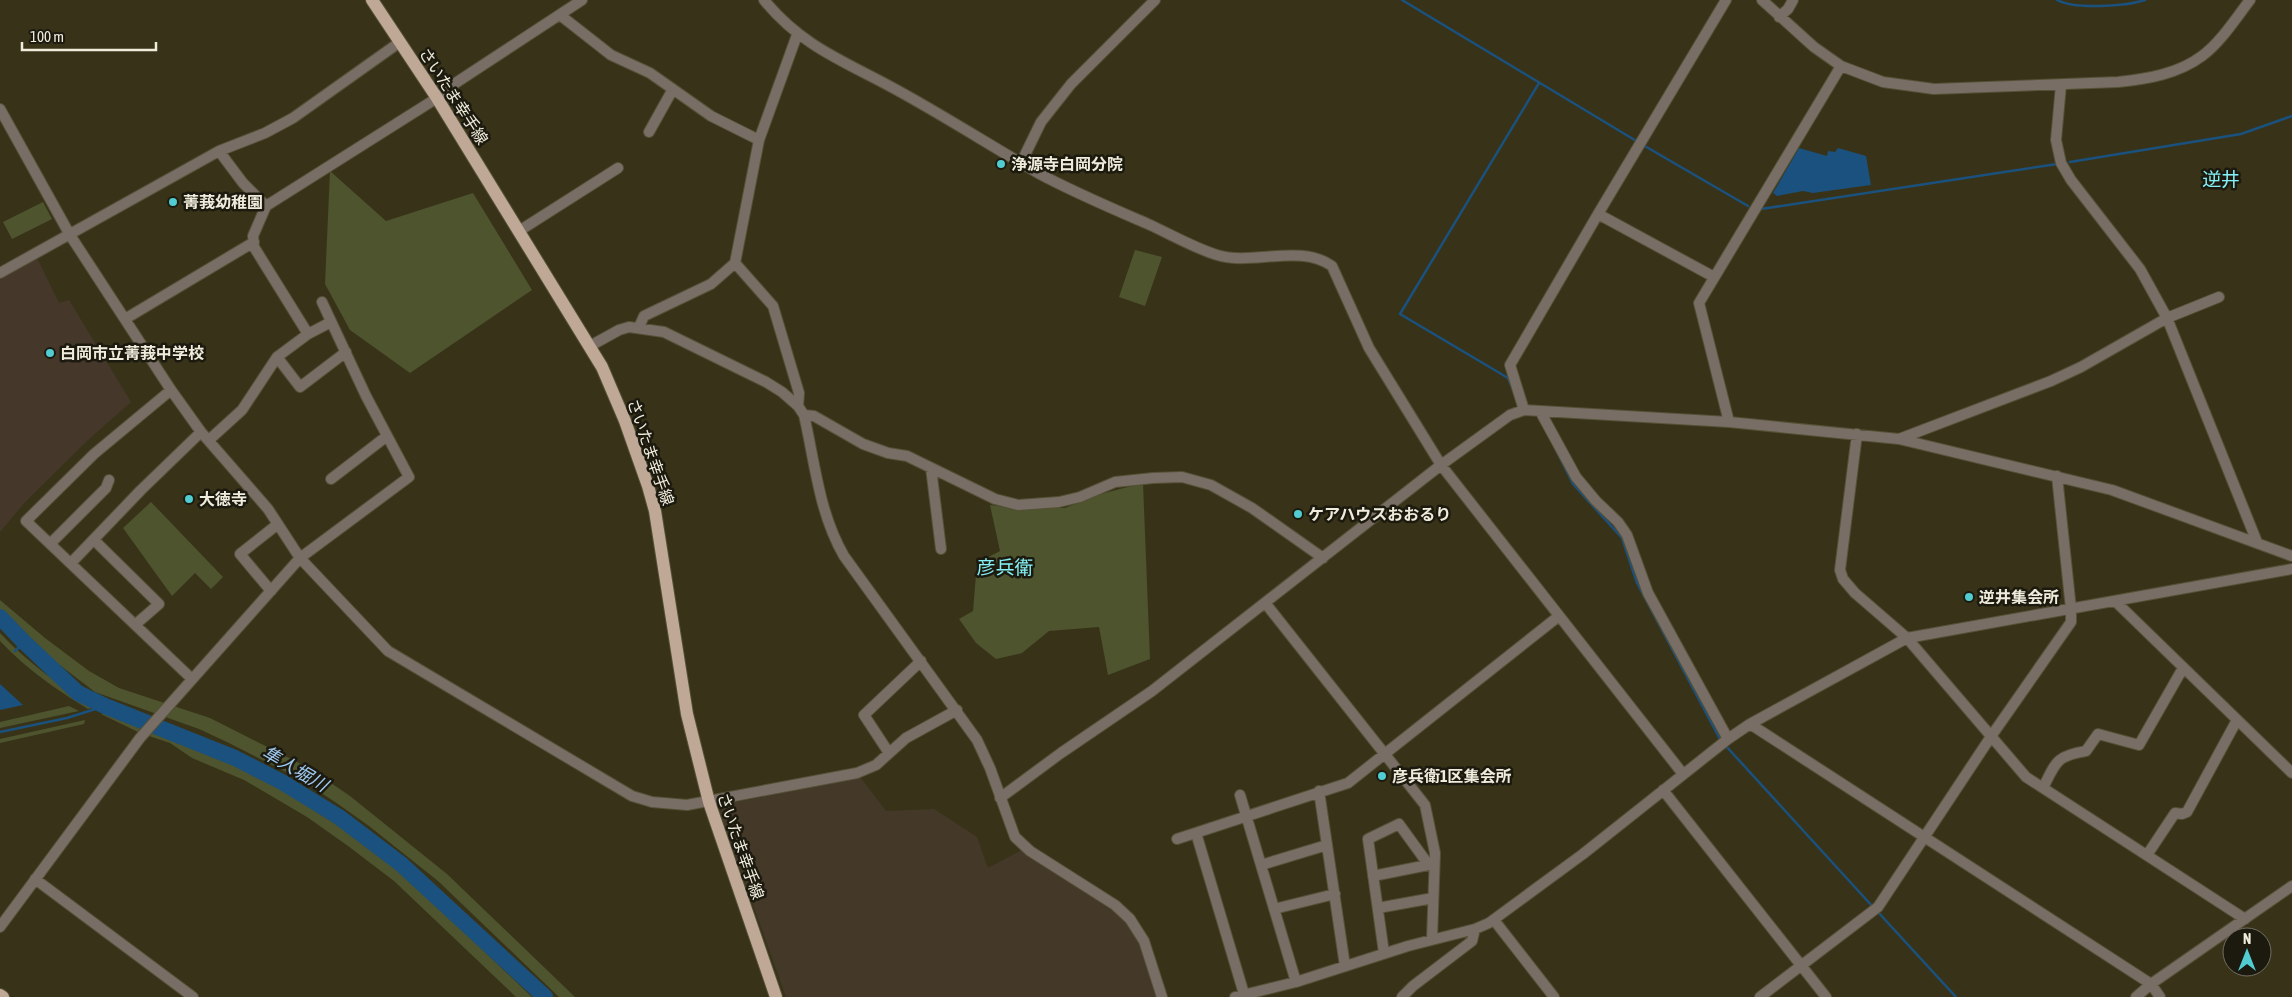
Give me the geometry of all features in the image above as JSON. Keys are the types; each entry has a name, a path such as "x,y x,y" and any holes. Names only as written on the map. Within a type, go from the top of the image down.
{"main road":[{"name":"さいたま幸手線","path":"372,0 437,98 590,346 613,392 650,494 687,714 708,802 776,997"},
{"path":"0,995 4,997"}],"street":[{"path":"308,334 259,258 253,236 266,206 437,98 451,86 582,0"},
{"path":"764,0 797,34 842,63 903,93 1040,174 1216,255 1232,258 1305,256 1322,259 1332,266 1369,348 1441,465 1683,774"},
{"path":"1021,163 1042,122 1071,84 1155,0"},
{"path":"1524,410 1510,365 1726,0"},
{"path":"1762,0 1814,48 1841,66 1883,82 1934,89 2143,80 2178,69 2203,56 2250,0"},
{"path":"1779,16 1788,9 1793,0"},
{"path":"560,15 611,55 650,73 712,116 759,140"},
{"path":"639,327 644,316 711,284 735,263 759,140 797,34"},
{"path":"0,273 219,151 265,133 293,118 400,42"},
{"path":"1729,422 1699,303 1841,66"},
{"path":"2061,84 2056,140 2061,163 2071,180 2140,269 2167,318 2257,542"},
{"path":"649,132 673,89"},
{"path":"0,109 70,235 171,390 201,432 268,509 300,558 388,651 632,796 670,806 708,802 857,774 876,765 906,738 957,710"},
{"path":"219,151 243,183 266,206"},
{"path":"519,231 618,168"},
{"path":"1598,214 1714,278"},
{"path":"125,319 254,242"},
{"path":"735,263 773,306 799,393 798,406"},
{"path":"1900,439 2059,377 2081,367 2167,318 2219,297"},
{"path":"0,927 140,738 300,558 409,477 322,302"},
{"path":"209,440 242,410 277,357 308,334 331,322"},
{"path":"590,346 619,330 639,327 664,332 766,382 782,392 798,406 804,415 818,489 832,535 844,556 977,740 990,768 1015,837 1030,851 1115,905 1130,919 1144,941 1162,997"},
{"path":"277,357 300,387 346,352"},
{"path":"171,390 94,454 26,521 192,679"},
{"path":"1000,798 1061,752 1152,690 1266,604 1441,465 1510,415 1524,410 1729,422 1900,439 2112,490 2292,556"},
{"path":"1540,411 1576,477 1596,501 1618,522 1627,535 1648,593 1728,739"},
{"path":"804,415 814,416 862,444 888,453 906,456 995,499 1018,505 1066,501 1115,482 1153,478 1182,478 1211,485 1252,508 1322,558"},
{"path":"72,563 141,490 201,432"},
{"path":"1857,434 1840,570 1843,579 1855,593 1907,638 2026,777 2245,919"},
{"path":"331,479 388,436"},
{"path":"931,468 941,548"},
{"path":"1760,997 1878,907 1992,735 2071,622 2057,476"},
{"path":"50,544 106,488 109,480"},
{"path":"271,591 240,554 278,524"},
{"path":"94,540 158,604 136,624"},
{"path":"1196,833 1239,995 1296,982 1384,953 1475,929 1494,920 1583,854 1728,739 1750,724 1907,638 2292,569"},
{"path":"2115,601 2292,773"},
{"path":"1266,604 1426,805 1435,853 1431,864 1433,898 1432,939"},
{"path":"1177,839 1348,783 1559,616"},
{"path":"889,753 864,715 921,661"},
{"path":"2043,788 2060,758 2086,752 2098,734 2139,745 2183,668"},
{"path":"2147,855 2175,813 2182,814 2188,812 2237,720"},
{"path":"1750,724 2152,984 2160,997"},
{"path":"1663,790 1826,997"},
{"path":"1319,791 1345,966"},
{"path":"1240,795 1296,982"},
{"path":"1384,953 1368,839 1399,824 1431,864"},
{"path":"1261,865 1327,845"},
{"path":"1373,876 1431,864"},
{"path":"35,879 193,997"},
{"path":"2136,997 2292,886"},
{"path":"1274,909 1335,894"},
{"path":"1378,908 1433,898"},
{"path":"1494,920 1554,997"},
{"path":"1402,997 1413,986 1472,941 1475,929"},
{"path":"174,997 181,988"}],"shaded area":[{"name":"白岡市立菁莪中学校","path":"37,258 59,303 69,300 131,402 89,439 25,502 0,532 0,279"},
{"path":"861,778 886,811 934,809 977,837 988,868 1022,850 1114,909 1127,921 1140,943 1158,997 786,997 720,812 726,804"}],"green space":[{"path":"330,171 386,221 473,193 532,290 410,373 350,330 325,284"},
{"path":"43,202 52,219 12,239 3,222"},
{"path":"1135,250 1162,257 1145,306 1119,297"},
{"path":"1143,483 1150,659 1108,675 1099,627 1049,631 1022,653 996,659 976,643 959,619 973,611 977,563 1000,551 990,505 1015,508 1065,508 1097,495"},
{"path":"151,502 223,577 211,589 195,573 172,596 123,528"},
{"path":"0,600 45,638 89,671 119,688 210,718 309,768 350,796 447,874 575,997 559,997 438,881 338,804 302,780 199,729 95,692 44,653 0,613"},
{"path":"0,633 45,673 96,707 88,709 42,678 0,641"},
{"path":"69,706 79,711 0,728 0,722"},
{"path":"110,712 143,725 138,732 101,714"},
{"path":"85,720 84,724 0,743 0,739"},
{"path":"153,731 226,761 288,793 343,829 401,872 532,997 516,997 394,881 307,817 244,780 192,758 170,743 149,736"}],"water":[{"path":"1799,148 1827,156 1828,151 1835,152 1838,148 1866,156 1871,185 1813,193 1803,191 1777,196 1773,193"},
{"path":"0,684 23,705 0,710"}],"waterway":[{"path":"1402,0 1638,142"},
{"path":"2057,0 2088,6 2126,4 2145,0"},
{"path":"1513,390 1508,378 1400,314 1539,83"},
{"path":"2070,162 2241,134 2292,116"},
{"path":"1643,145 1748,206"},
{"path":"1761,209 2057,164"},
{"path":"1555,448 1573,484 1622,538 1637,583 1721,741"},
{"name":"隼人堀川","path":"0,617 78,693 105,706 235,758 282,782 339,817 401,864 545,997"},
{"path":"15,651 24,642"},
{"path":"0,732 67,718 105,706"},
{"path":"1725,745 1873,907"},
{"path":"1877,911 1956,997"}],"place":[{"name":"浄源寺白岡分院","path":"1001,164"},
{"name":"菁莪幼稚園","path":"173,202"},
{"name":"白岡市立菁莪中学校","path":"50,353"},
{"name":"大徳寺","path":"189,499"},
{"name":"ケアハウスおおるり","path":"1298,514"},
{"name":"逆井集会所","path":"1969,597"},
{"name":"彦兵衛1区集会所","path":"1382,776"}],"district":[{"name":"逆井","path":"2221,179"},
{"name":"彦兵衛","path":"1005,567"}]}
